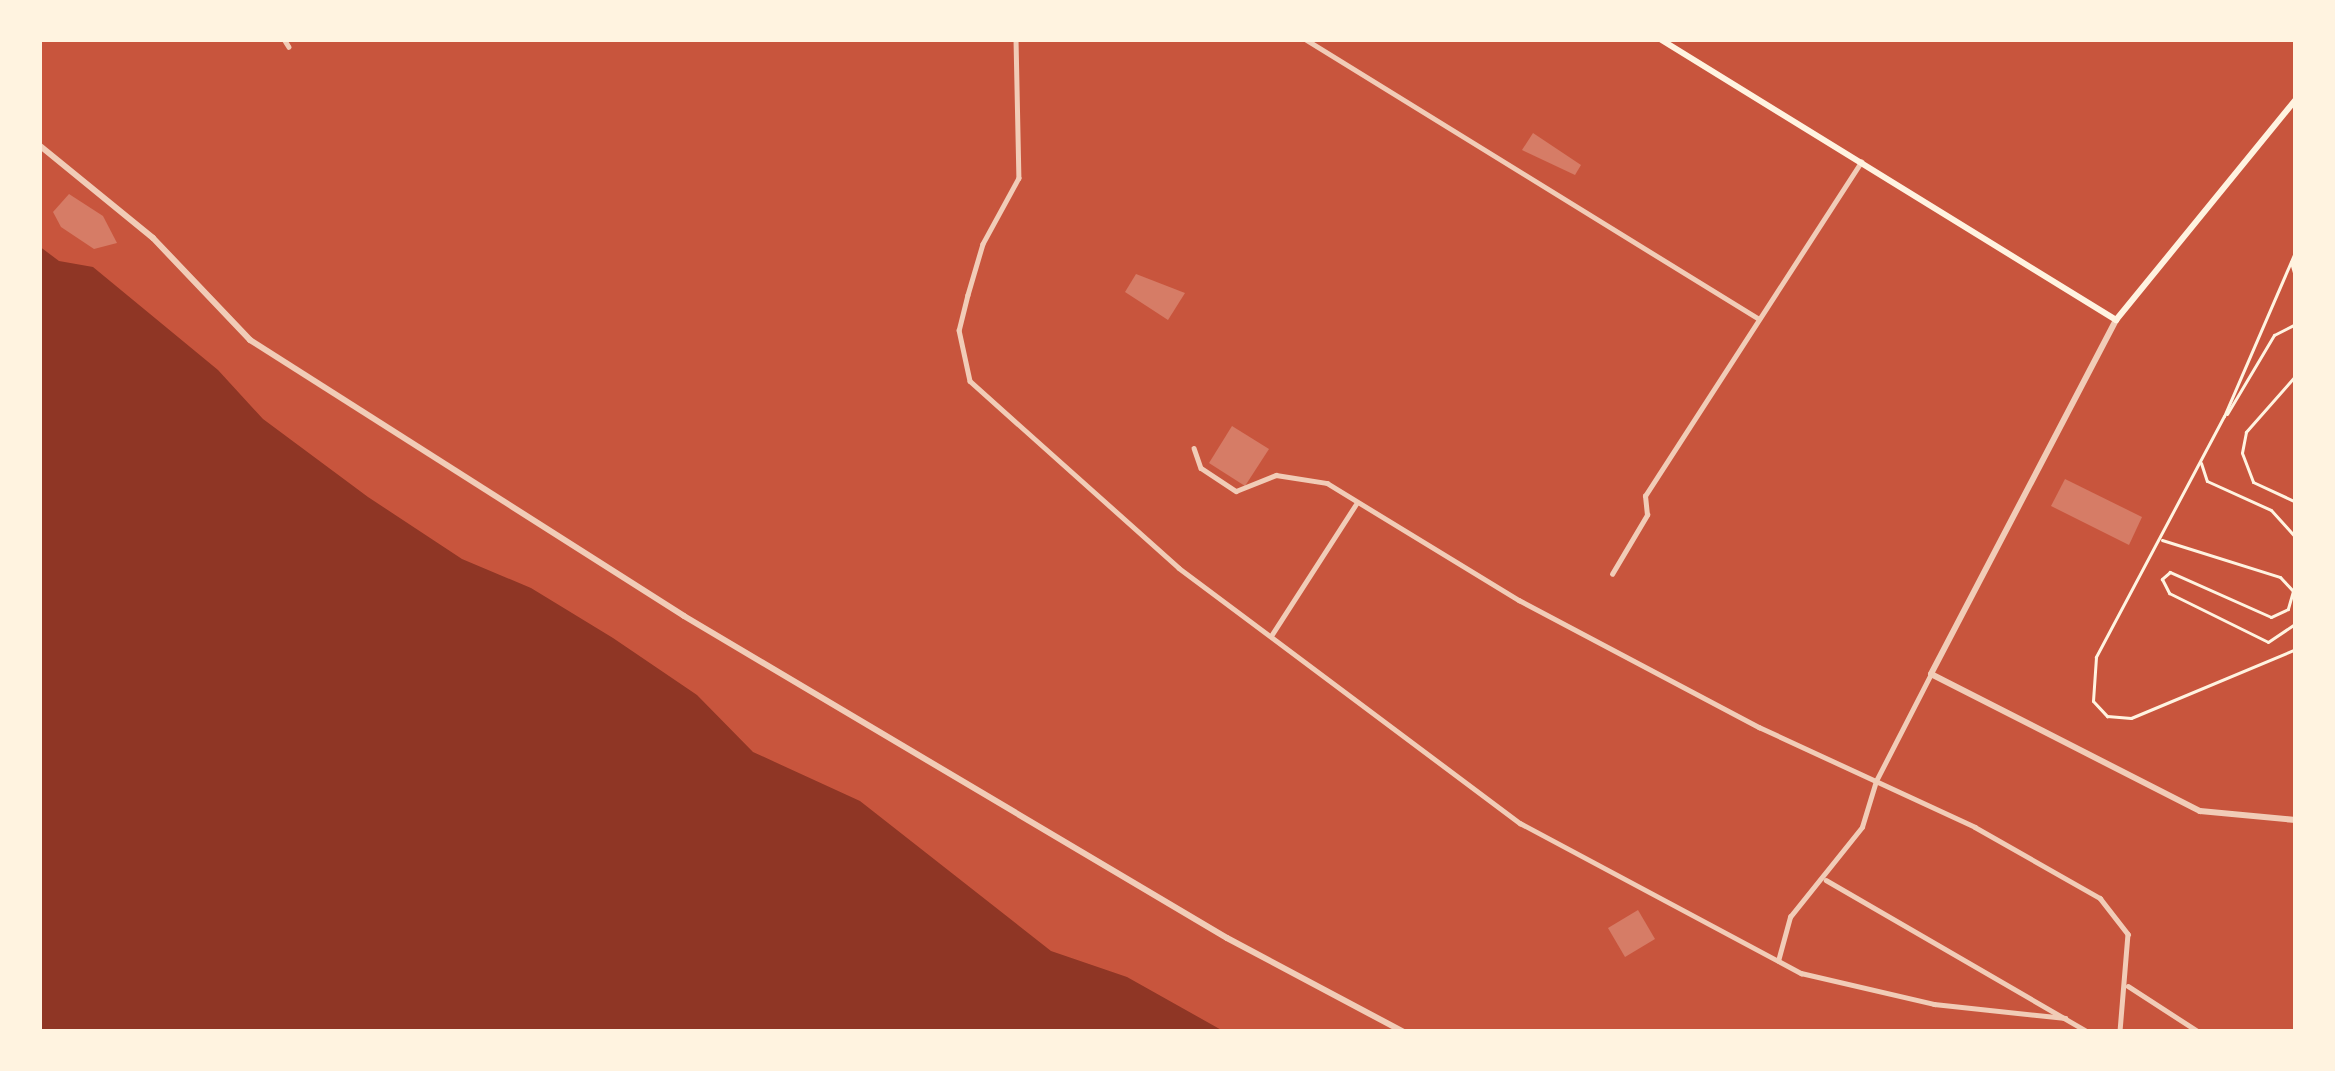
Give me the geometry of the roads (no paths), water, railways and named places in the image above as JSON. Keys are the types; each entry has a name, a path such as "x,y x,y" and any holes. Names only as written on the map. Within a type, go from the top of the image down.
{"main road":[{"path":"1660,39 2116,320 2296,99"}],"street":[{"path":"284,39 289,47"},
{"path":"1016,39 1019,178 982,244 959,330 970,382 1145,540 1520,823 1778,963 1934,1004 2065,1018"},
{"path":"1305,39 1759,319"},
{"path":"39,145 152,238 250,340 684,616 1227,938 1404,1032"},
{"path":"1612,574 1647,515 1645,496 1862,162"},
{"path":"1778,963 1784,928 1826,880 1862,827 1876,781 2116,320"},
{"path":"1195,448 1201,468 1236,491 1295,475 1356,504 1759,727 1876,781 2100,898 2128,934 2120,1032"},
{"path":"1270,637 1356,504"},
{"path":"1931,674 2200,811 2296,820"},
{"path":"1826,880 2088,1032"},
{"path":"2126,984 2199,1032"}]}
